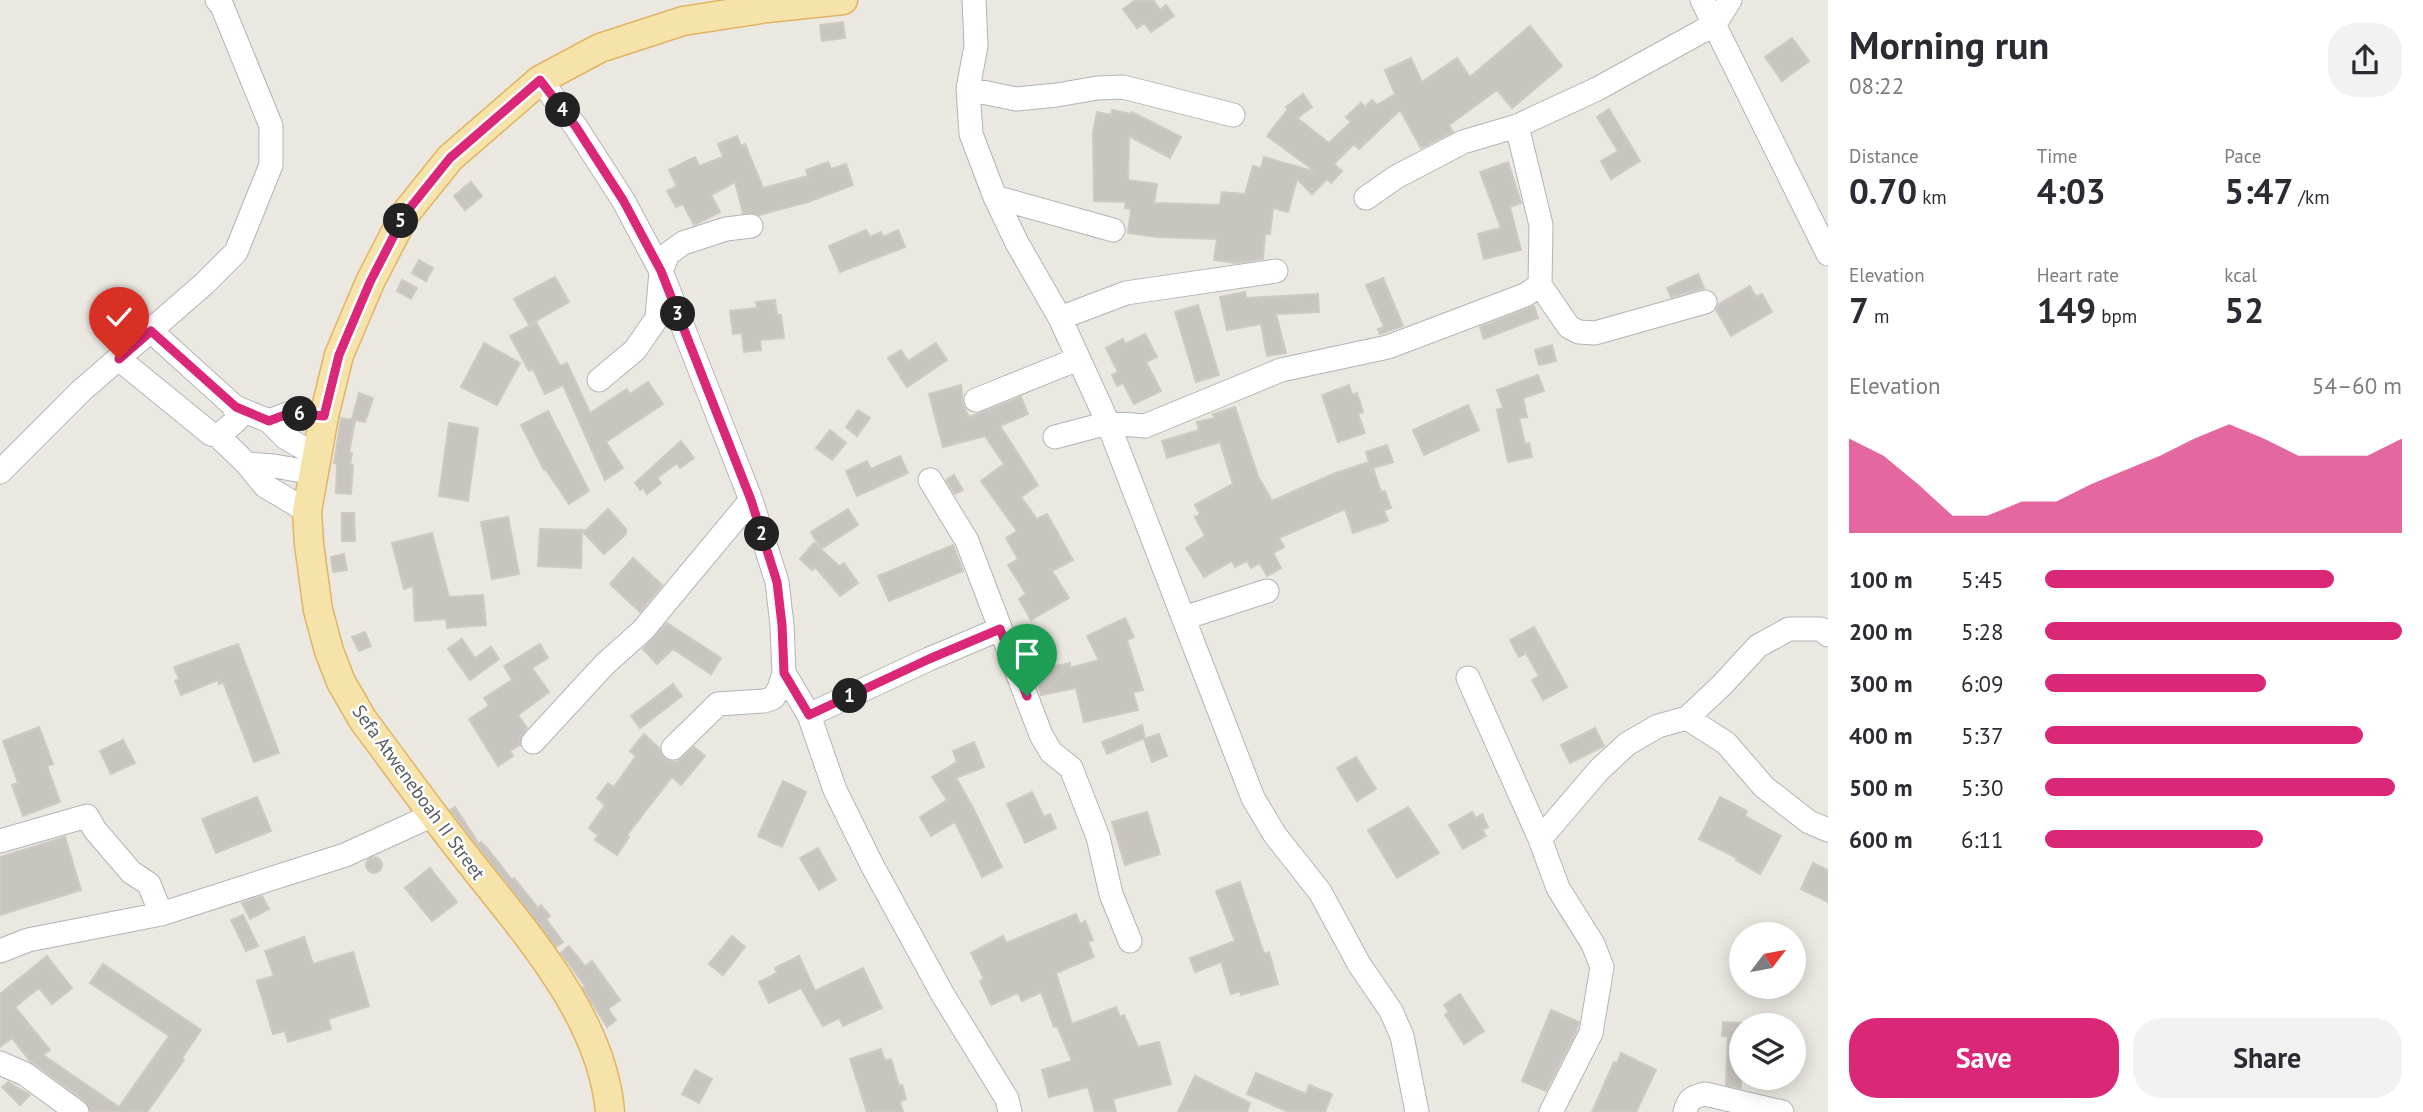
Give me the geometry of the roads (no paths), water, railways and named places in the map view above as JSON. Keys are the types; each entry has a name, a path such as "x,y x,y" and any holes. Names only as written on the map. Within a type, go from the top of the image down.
{"main road":[{"name":"Sefa Atweneboah II Street","path":"610,1112 601,1060 559,979 363,720 341,682 318,610 309,544 307,511 324,416 339,355 370,282 405,214 450,158 540,80 600,48 683,20 844,0"}],"street":[{"path":"0,472 81,391 204,284 236,252 271,165 271,126 222,6 217,0"},
{"path":"974,0 976,46 968,89 971,134 995,197 1059,318 1108,423 1253,798 1275,835 1320,892 1359,964 1391,1011 1402,1035 1417,1112"},
{"path":"1702,0 1828,254"},
{"path":"1366,198 1396,177 1463,142 1517,126 1597,89 1715,24 1730,0"},
{"path":"540,80 576,127 623,200 661,271 751,500 777,582 784,673 779,689 773,698 764,701 718,704 673,748"},
{"path":"968,89 1016,99 1123,87 1233,115"},
{"path":"1517,126 1541,225 1541,285 1569,327 1579,332 1595,333 1650,320 1705,302"},
{"path":"995,197 1113,230"},
{"path":"599,380 635,350 657,318 661,271 668,254 683,243 726,229 751,226"},
{"path":"1059,318 1126,293 1276,271"},
{"path":"1055,437 1108,423 1145,426 1281,370 1388,347 1525,295 1541,285"},
{"path":"151,331 236,407 269,421 315,464"},
{"path":"119,359 211,434 218,436 265,486 307,511"},
{"path":"976,400 1078,359"},
{"path":"218,436 237,420 236,407"},
{"path":"269,421 290,413 324,416"},
{"path":"247,464 265,449 269,421"},
{"path":"247,464 315,464"},
{"path":"930,480 967,541 1041,735 1051,752 1071,768 1098,836 1111,894 1130,941"},
{"path":"533,742 604,664 643,630 751,500"},
{"path":"1184,618 1267,591"},
{"path":"809,715 1000,629"},
{"path":"1540,839 1599,770 1626,744 1658,726 1687,718 1758,646 1789,629 1821,629 1828,635"},
{"path":"784,673 809,715 835,790 866,852 943,995 1006,1099 1010,1112"},
{"path":"1468,678 1540,839 1558,888 1593,944 1601,967 1591,1033 1551,1112"},
{"path":"1687,718 1726,743 1764,787 1809,822 1828,830"},
{"path":"0,951 28,940 161,914 345,855 433,815"},
{"path":"0,841 87,816 95,830 131,872 149,884 161,914"},
{"path":"0,1063 25,1074 77,1112"},
{"path":"1685,1112 1693,1096 1705,1094 1782,1112"}]}
